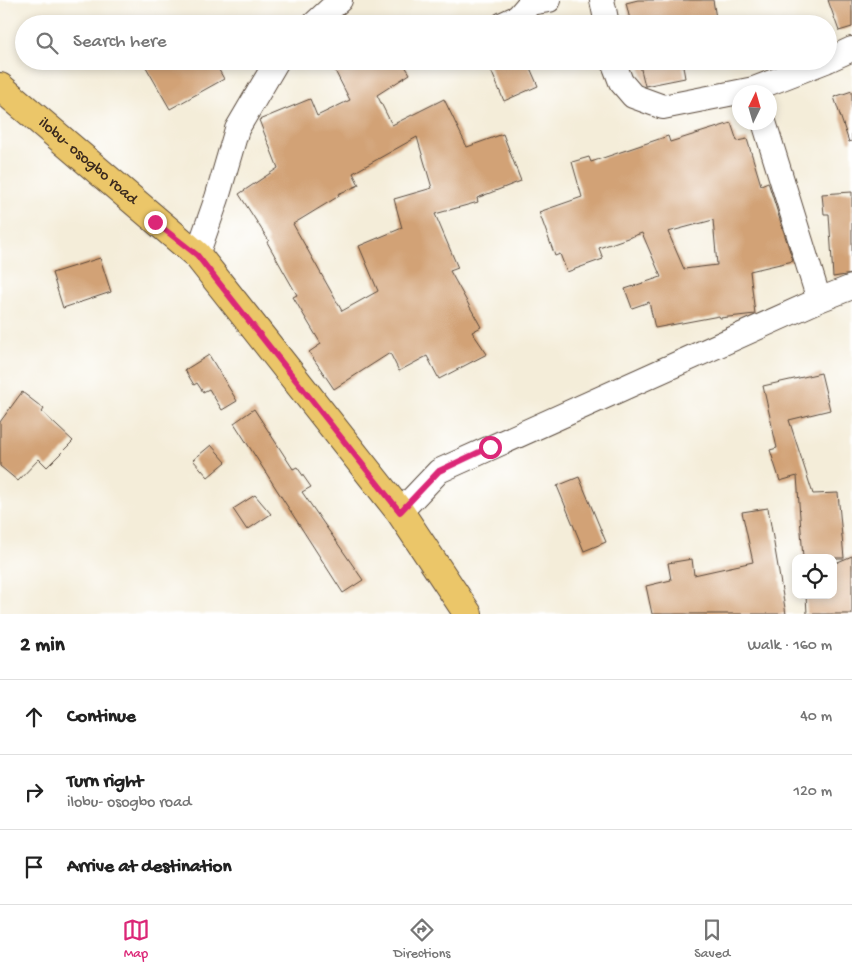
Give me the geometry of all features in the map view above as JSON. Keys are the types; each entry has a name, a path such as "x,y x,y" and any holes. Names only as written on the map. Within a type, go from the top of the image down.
{"main road":[{"name":"ilobu- osogbo road","path":"0,87 197,255 400,512 468,614"}],"street":[{"path":"324,15 340,0"},
{"path":"520,15 530,4 549,0"},
{"path":"602,0 605,15"},
{"path":"837,56 852,49"},
{"path":"197,255 217,198 237,129 272,70"},
{"path":"616,70 621,82 632,96 663,107 732,95"},
{"path":"769,85 805,70"},
{"path":"766,130 819,300"},
{"path":"400,512 439,471 819,300 852,287"}],"building":[{"path":"638,0 713,0 716,15 629,15 626,3"},
{"path":"828,0 852,0 852,27 839,31 837,15 833,15"},
{"path":"148,70 219,70 224,79 170,109"},
{"path":"335,70 408,70 410,74 377,95 392,125 444,99 467,147 503,134 521,181 477,198 478,202 435,214 458,268 450,271 481,327 472,332 487,354 439,379 427,356 399,371 390,353 334,389 309,352 321,344 293,297 297,295 267,242 269,241 239,194 278,168 259,120 310,99 317,116 350,100","holes":["417,137 432,188 394,199 402,228 359,246 378,291 342,311 293,224 339,196 338,194 359,185 353,173"]},
{"path":"491,70 531,70 538,86 504,101"},
{"path":"641,70 684,70 685,78 645,86"},
{"path":"852,91 852,141 849,142 834,97"},
{"path":"731,123 737,141 747,139 761,185 768,182 793,261 750,271 755,314 720,318 719,316 655,328 649,302 632,308 625,289 661,277 642,233 599,248 603,259 567,272 560,254 555,256 539,212 582,197 572,162 589,157 591,162 668,136 670,142","holes":["713,220 717,265 684,269 668,232"]},
{"path":"852,192 852,274 833,277 829,214 824,214 822,194"},
{"path":"100,258 111,292 63,308 52,273"},
{"path":"209,355 237,401 222,410 209,389 203,392 197,383 194,385 185,370"},
{"path":"821,373 830,410 789,420 813,494 838,493 844,558 837,558 837,554 803,554 797,476 780,481 770,450 777,448 763,386"},
{"path":"22,392 44,409 42,412 73,441 47,467 39,459 18,481 0,466 0,422"},
{"path":"254,409 293,469 297,467 311,487 302,492 363,580 343,593 234,423"},
{"path":"211,445 226,462 208,477 193,460"},
{"path":"579,477 606,542 584,551 557,486"},
{"path":"255,495 271,514 247,530 233,509"},
{"path":"768,508 786,614 652,614 646,586 671,580 668,563 692,559 694,575 753,562 742,512"},
{"path":"852,556 852,614 807,614 806,599 837,599 837,562"}],"route":[{"path":"155,222 197,255 400,512 439,471 490,447"}]}
